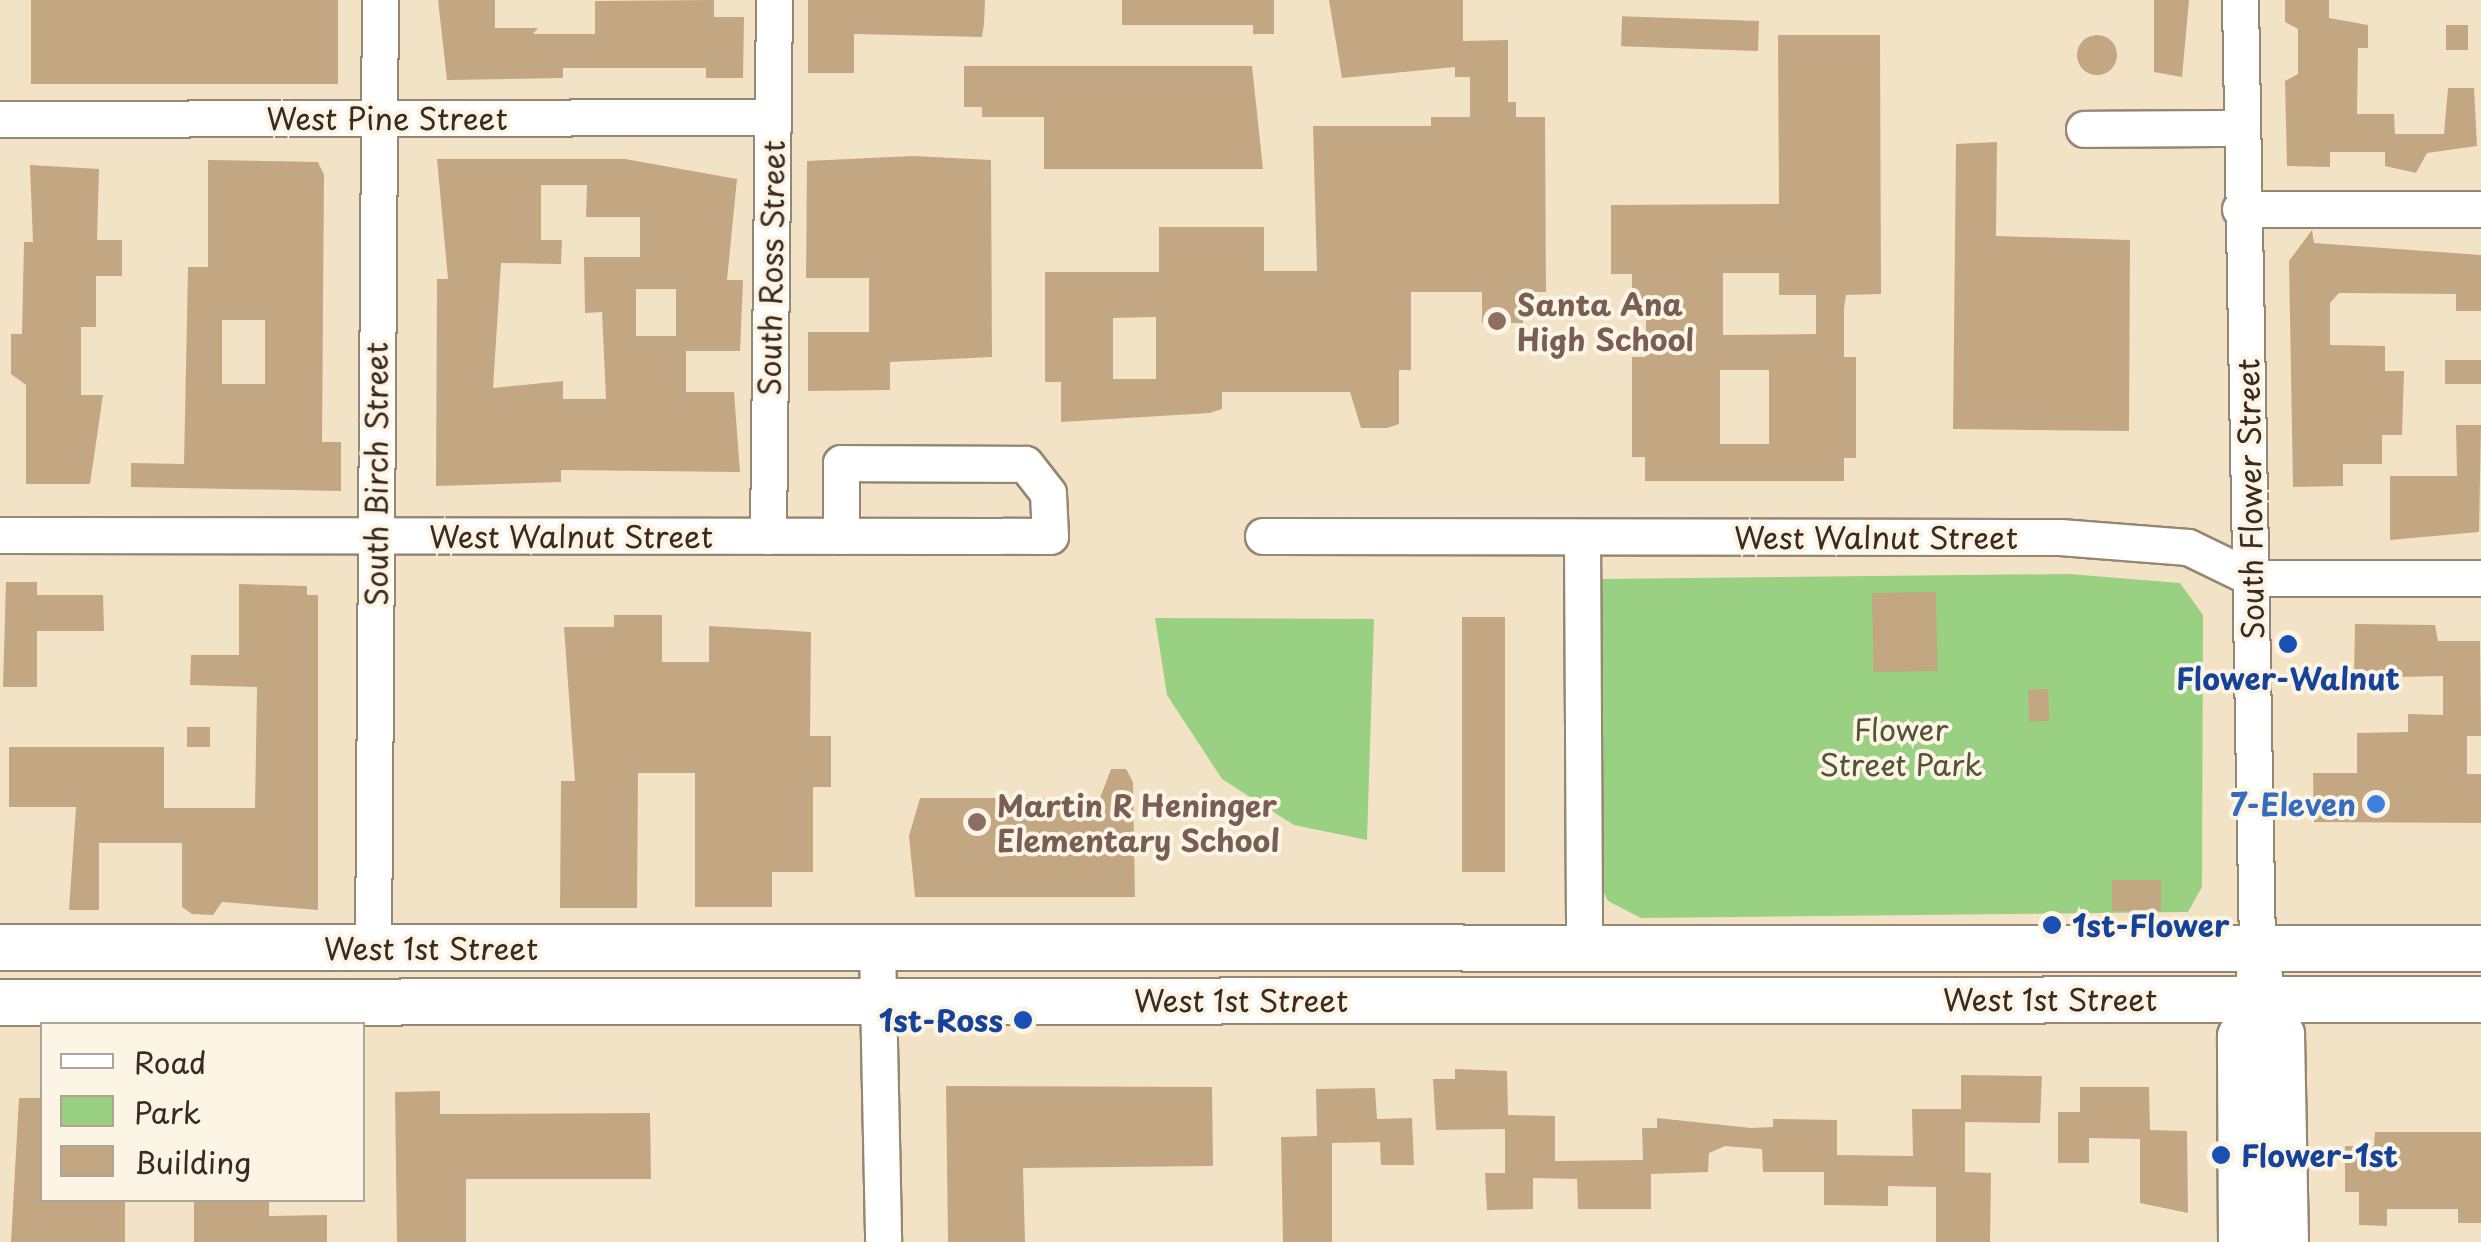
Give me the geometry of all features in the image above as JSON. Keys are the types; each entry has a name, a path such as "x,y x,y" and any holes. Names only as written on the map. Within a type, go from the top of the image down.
{"main road":[{"name":"West 1st Street","path":"0,948 2481,948"},
{"name":"South Flower Street","path":"2257,948 2260,998"},
{"path":"2241,1242 2240,1036 2260,998"},
{"path":"2260,998 2281,1034 2284,1242"},
{"name":"West 1st Street","path":"0,1002 2481,999"}],"street":[{"name":"South Birch Street","path":"373,948 380,0"},
{"name":"South Ross Street","path":"768,536 774,0"},
{"name":"South Flower Street","path":"2240,0 2238,128 2252,578 2257,948"},
{"name":"West Pine Street","path":"0,118 774,116"},
{"path":"2084,129 2238,128"},
{"path":"2240,209 2481,209"},
{"name":"West Walnut Street","path":"0,536 841,536 1050,536 1048,492 1025,464 840,463 841,536"},
{"name":"West Walnut Street","path":"1264,536 2060,537 2188,547 2252,578 2481,578"},
{"path":"1582,537 1584,946"},
{"path":"878,948 884,1242"}],"green space":[{"name":"Flower Street Park","path":"2069,574 2180,583 2203,615 2202,887 2188,912 1641,918 1608,901 1600,885 1602,579"},
{"path":"1155,618 1374,619 1367,840 1294,825 1222,779 1167,695"}],"building":[{"path":"31,0 338,0 338,84 31,84"},
{"path":"438,0 495,0 495,28 538,28 533,34 595,34 595,1 714,0 714,17 744,17 743,78 706,78 706,68 563,68 563,78 447,80"},
{"path":"808,0 985,0 982,37 854,34 854,73 808,73"},
{"path":"1122,0 1274,0 1274,34 1253,34 1253,25 1122,25"},
{"path":"1329,0 1463,0 1463,41 1508,40 1508,102 1516,102 1516,117 1545,117 1546,292 1523,292 1523,323 1482,323 1482,292 1411,292 1411,370 1399,370 1399,424 1387,428 1361,428 1350,392 1222,392 1222,409 1210,413 1061,422 1061,382 1045,382 1045,272 1159,272 1159,227 1264,227 1264,271 1317,271 1313,126 1431,126 1431,117 1470,117 1470,77 1455,77 1455,67 1342,78","holes":["1156,317 1156,379 1113,379 1113,318"]},
{"path":"2154,0 2189,0 2182,77 2154,72"},
{"path":"2285,0 2329,0 2329,18 2368,25 2368,48 2358,48 2357,114 2394,114 2395,134 2444,134 2448,88 2474,88 2477,146 2427,153 2416,173 2385,166 2385,152 2330,152 2330,167 2287,166 2285,81 2298,74 2298,29 2285,22"},
{"path":"1622,16 1759,21 1758,51 1621,46"},
{"path":"2446,25 2468,25 2468,50 2446,50"},
{"path":"1778,35 1880,35 1881,294 1846,295 1844,357 1856,357 1856,458 1844,458 1844,481 1645,481 1645,457 1632,457 1632,357 1646,357 1646,307 1632,307 1632,274 1611,274 1611,205 1779,204","holes":["1723,273 1779,273 1779,295 1816,295 1816,334 1723,335","1720,370 1769,370 1769,444 1720,444"]},
{"path":"2097,35 2111,41 2117,55 2111,69 2097,75 2083,69 2077,55 2083,41"},
{"path":"964,66 1252,66 1263,169 1044,169 1044,117 982,117 982,107 964,107"},
{"path":"1997,142 1996,236 2130,240 2129,431 1953,429 1956,144"},
{"path":"913,156 991,160 992,357 890,362 890,390 808,391 808,332 869,332 869,278 806,278 807,161"},
{"path":"437,159 625,159 737,179 727,280 743,280 740,351 686,351 686,392 734,392 740,472 561,470 561,482 436,486 437,279 448,279","holes":["541,185 587,185 586,217 640,217 640,257 584,257 585,313 602,312 606,399 563,399 563,381 493,388 501,263 561,264 562,240 541,240","636,289 676,289 676,336 636,336"]},
{"path":"208,160 318,162 324,175 322,442 341,442 341,491 131,487 131,463 184,464 188,267 208,267","holes":["222,320 265,320 265,384 222,384"]},
{"path":"30,165 99,169 97,240 122,240 122,276 96,276 96,327 81,327 81,395 103,395 90,484 26,484 26,385 11,374 11,334 22,334 24,242 33,242"},
{"path":"2312,230 2314,243 2481,255 2481,311 2456,311 2456,294 2339,293 2330,303 2330,345 2385,346 2385,371 2404,371 2402,435 2382,435 2382,464 2343,464 2343,486 2293,487 2289,261"},
{"path":"2445,360 2481,360 2481,384 2445,384"},
{"path":"2456,425 2481,425 2479,532 2390,540 2390,476 2457,476"},
{"path":"6,582 37,582 37,595 103,595 104,631 37,631 37,687 3,687"},
{"path":"239,584 307,586 307,595 318,595 318,910 222,902 213,915 192,914 182,907 182,843 99,843 99,910 69,910 76,807 9,807 9,747 164,747 164,808 255,808 257,687 190,685 191,655 239,655"},
{"path":"1936,592 1937,671 1873,672 1872,593"},
{"path":"614,615 662,615 662,662 709,662 709,626 811,632 810,736 831,736 831,787 813,787 813,872 772,872 772,907 695,907 695,773 638,773 637,908 560,908 561,781 575,781 564,627 614,627"},
{"path":"1462,617 1505,617 1505,872 1462,872"},
{"path":"2355,624 2435,625 2438,641 2480,641 2481,736 2467,736 2467,774 2481,774 2481,823 2314,822 2313,773 2357,773 2357,733 2408,732 2408,714 2443,715 2443,676 2354,678"},
{"path":"2048,689 2049,721 2029,722 2028,690"},
{"path":"187,727 210,727 210,747 187,747"},
{"path":"1111,769 1126,769 1133,782 1135,897 915,897 909,836 920,798 1100,798"},
{"path":"2112,880 2161,880 2161,911 2112,911"},
{"path":"1455,1069 1507,1071 1508,1115 1555,1116 1555,1161 1643,1160 1642,1128 1657,1128 1657,1118 1751,1128 1773,1127 1773,1119 1837,1120 1837,1155 1913,1156 1912,1109 1961,1109 1961,1075 2042,1076 2040,1123 1965,1122 1965,1172 1991,1173 1990,1242 1936,1242 1936,1187 1888,1186 1888,1206 1824,1205 1824,1172 1763,1172 1762,1149 1725,1146 1709,1153 1708,1172 1651,1174 1651,1209 1578,1209 1577,1179 1533,1178 1533,1209 1487,1210 1485,1173 1505,1173 1505,1129 1436,1130 1433,1079 1455,1079"},
{"path":"946,1086 1212,1087 1213,1166 1023,1168 1025,1242 948,1242"},
{"path":"2080,1087 2149,1087 2150,1130 2187,1131 2188,1213 2140,1203 2140,1139 2089,1138 2089,1163 2058,1163 2058,1112 2080,1112"},
{"path":"1375,1088 1377,1119 1412,1118 1414,1165 1381,1165 1380,1142 1332,1143 1332,1242 1283,1242 1281,1137 1317,1136 1316,1089"},
{"path":"440,1091 440,1114 650,1113 651,1179 466,1179 466,1242 397,1242 395,1092"},
{"path":"19,1098 40,1098 40,1202 125,1202 125,1242 11,1242"},
{"path":"2375,1132 2481,1132 2481,1223 2458,1223 2458,1209 2387,1209 2387,1226 2359,1225 2359,1192 2345,1192 2345,1146 2374,1146"},
{"path":"194,1202 269,1202 269,1216 327,1215 327,1242 194,1242"}],"place":[{"name":"Santa Ana High School","path":"1497,321"},
{"name":"Flower-Walnut","path":"2288,644"},
{"name":"7-Eleven","path":"2376,804"},
{"name":"Martin R Heninger Elementary School","path":"977,822"},
{"name":"1st-Flower","path":"2052,925"},
{"name":"1st-Ross","path":"1023,1020"},
{"name":"Flower-1st","path":"2221,1155"}]}
